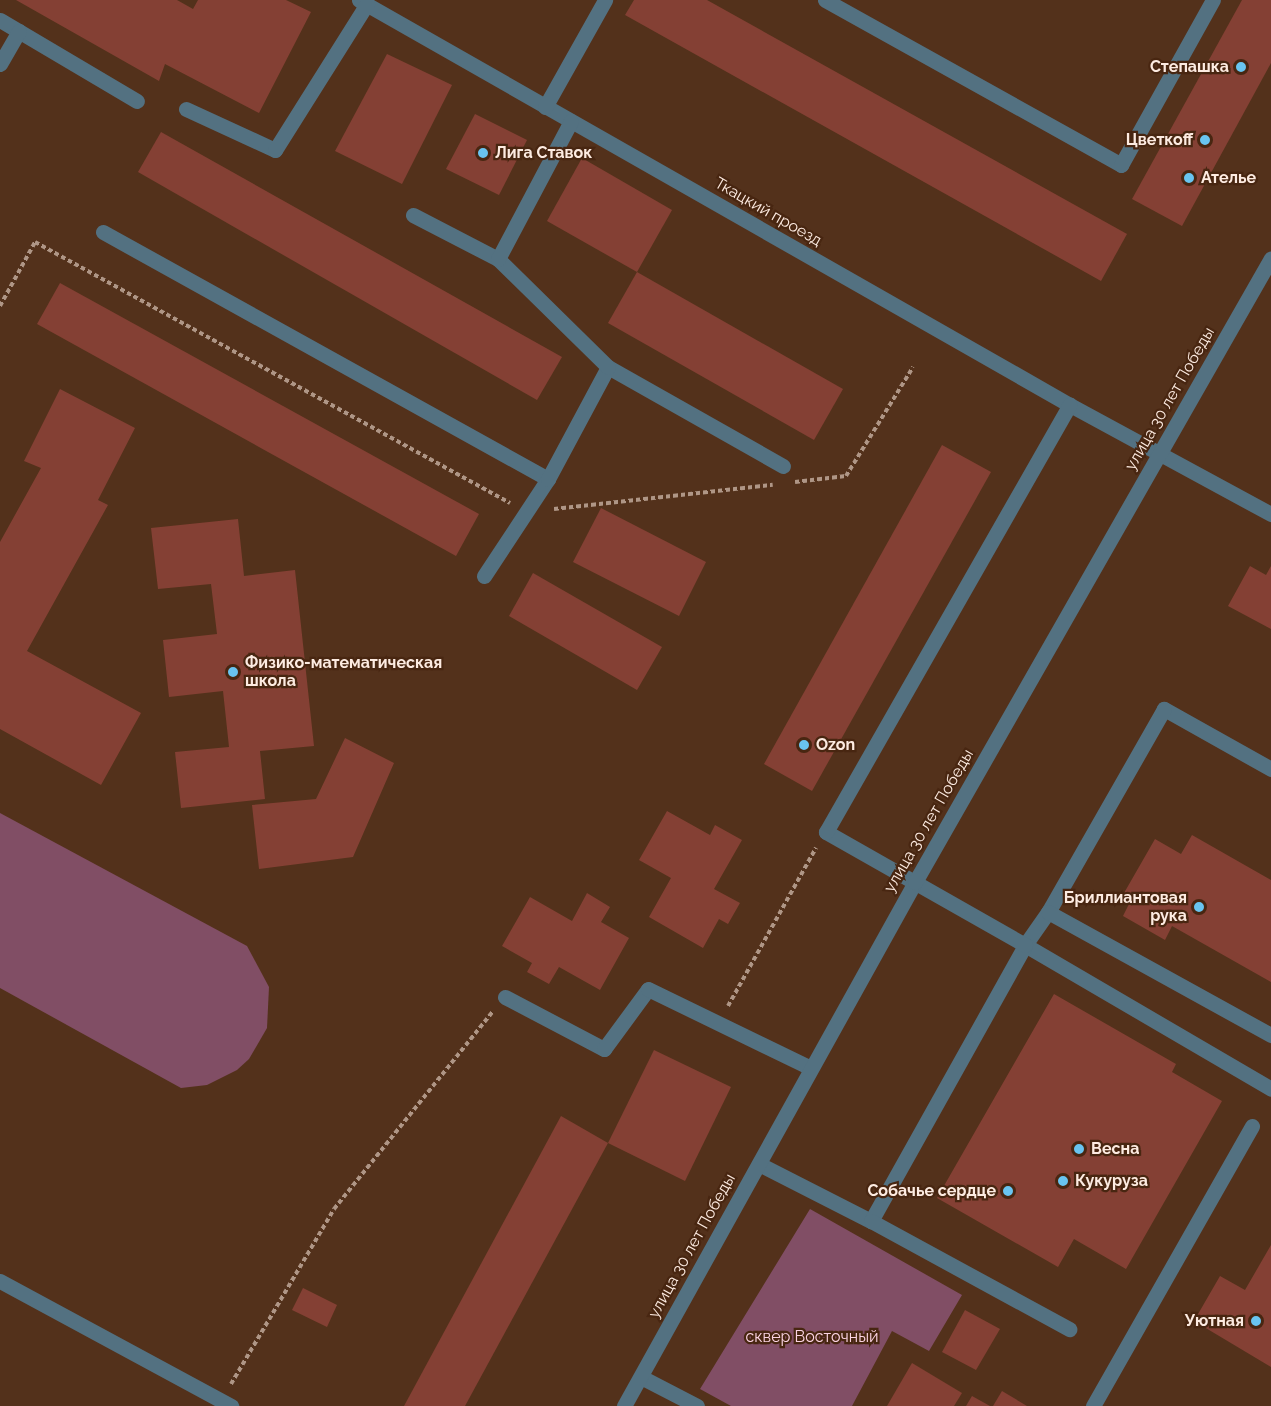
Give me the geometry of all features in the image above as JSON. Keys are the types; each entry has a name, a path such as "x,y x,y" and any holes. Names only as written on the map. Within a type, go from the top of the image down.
{"street":[{"path":"546,106 605,0"},
{"path":"825,0 1121,165 1213,0"},
{"path":"186,109 275,150 363,2"},
{"name":"Ткацкий проезд","path":"363,2 1070,405 1271,514"},
{"path":"0,20 137,100"},
{"path":"0,64 19,31"},
{"path":"498,259 571,121"},
{"path":"413,215 498,259 608,367 783,466"},
{"path":"103,232 548,479"},
{"name":"улица 30 лет Победы","path":"624,1406 915,882 1271,258"},
{"path":"484,576 548,479 608,367"},
{"path":"1070,405 826,832 1271,1089"},
{"path":"871,1221 1025,945 1048,912 1164,709 1271,769"},
{"path":"1048,912 1271,1035"},
{"path":"505,997 604,1049 648,989 811,1068"},
{"path":"1094,1406 1252,1126"},
{"path":"759,1164 871,1221 1069,1329"},
{"path":"0,1281 226,1403"},
{"path":"640,1377 697,1406"}],"path":[{"path":"718,1023 826,832"},
{"path":"226,1403 333,1209 505,997"}],"green space":[{"path":"0,813 247,946 269,987 267,1028 249,1059 237,1070 207,1085 181,1088 0,988"},
{"name":"сквер Восточный","path":"810,1209 962,1295 929,1351 892,1331 852,1406 731,1406 700,1389"}],"building":[{"path":"16,0 177,0 193,9 198,0 286,0 311,12 259,113 165,64 159,81"},
{"path":"634,0 707,0 1127,234 1101,281 625,15"},
{"path":"1242,0 1271,0 1271,63 1182,226 1132,199"},
{"path":"387,54 452,85 402,184 335,151"},
{"path":"475,114 527,140 499,195 446,169"},
{"path":"161,132 562,357 537,400 138,172"},
{"path":"582,158 672,210 637,272 547,221"},
{"path":"637,272 843,389 814,440 608,323"},
{"path":"60,283 479,514 456,556 37,324"},
{"path":"60,389 135,428 98,500 108,505 27,651 141,713 101,785 0,729 0,542 41,468 24,461"},
{"path":"942,445 991,472 812,791 764,764"},
{"path":"601,508 706,562 679,616 573,562"},
{"path":"238,519 244,576 295,570 314,746 260,751 265,799 181,808 175,752 229,747 223,691 169,697 163,640 217,634 211,584 158,589 151,528"},
{"path":"1250,566 1266,575 1271,566 1271,629 1228,606"},
{"path":"533,573 662,647 637,690 509,616"},
{"path":"345,738 394,763 353,857 259,869 252,805 316,799"},
{"path":"667,811 710,835 715,825 742,840 714,889 740,903 728,924 719,919 703,948 649,917 671,878 639,860"},
{"name":"Бриллиантовая рука","path":"1192,835 1271,880 1271,982 1172,926 1165,940 1123,916 1132,898 1124,893 1155,839 1181,854"},
{"path":"587,893 610,907 601,922 629,938 600,990 559,967 549,984 527,972 532,963 502,946 530,897 572,921"},
{"name":"Весна","path":"1054,994 1176,1064 1172,1072 1222,1101 1126,1269 1074,1239 1058,1267 937,1198"},
{"path":"654,1050 731,1087 685,1181 608,1143"},
{"path":"561,1116 608,1143 465,1406 404,1406"},
{"path":"1271,1245 1271,1367 1194,1321 1220,1276 1245,1290"},
{"path":"303,1288 337,1305 327,1327 292,1310"},
{"path":"965,1310 1000,1329 976,1370 942,1352"},
{"path":"912,1363 962,1393 954,1406 887,1406"},
{"path":"1002,1391 1027,1406 993,1406"},
{"path":"972,1396 990,1406 966,1406"}],"place":[{"name":"Степашка","path":"1241,67"},
{"name":"Цветкоff","path":"1205,140"},
{"name":"Лига Ставок","path":"483,153"},
{"name":"Ателье","path":"1189,178"},
{"name":"Физико-математическая школа","path":"233,672"},
{"name":"Ozon","path":"804,745"},
{"name":"Бриллиантовая рука","path":"1199,907"},
{"name":"Весна","path":"1079,1149"},
{"name":"Кукуруза","path":"1063,1181"},
{"name":"Собачье сердце","path":"1008,1191"},
{"name":"Уютная","path":"1256,1321"}]}
